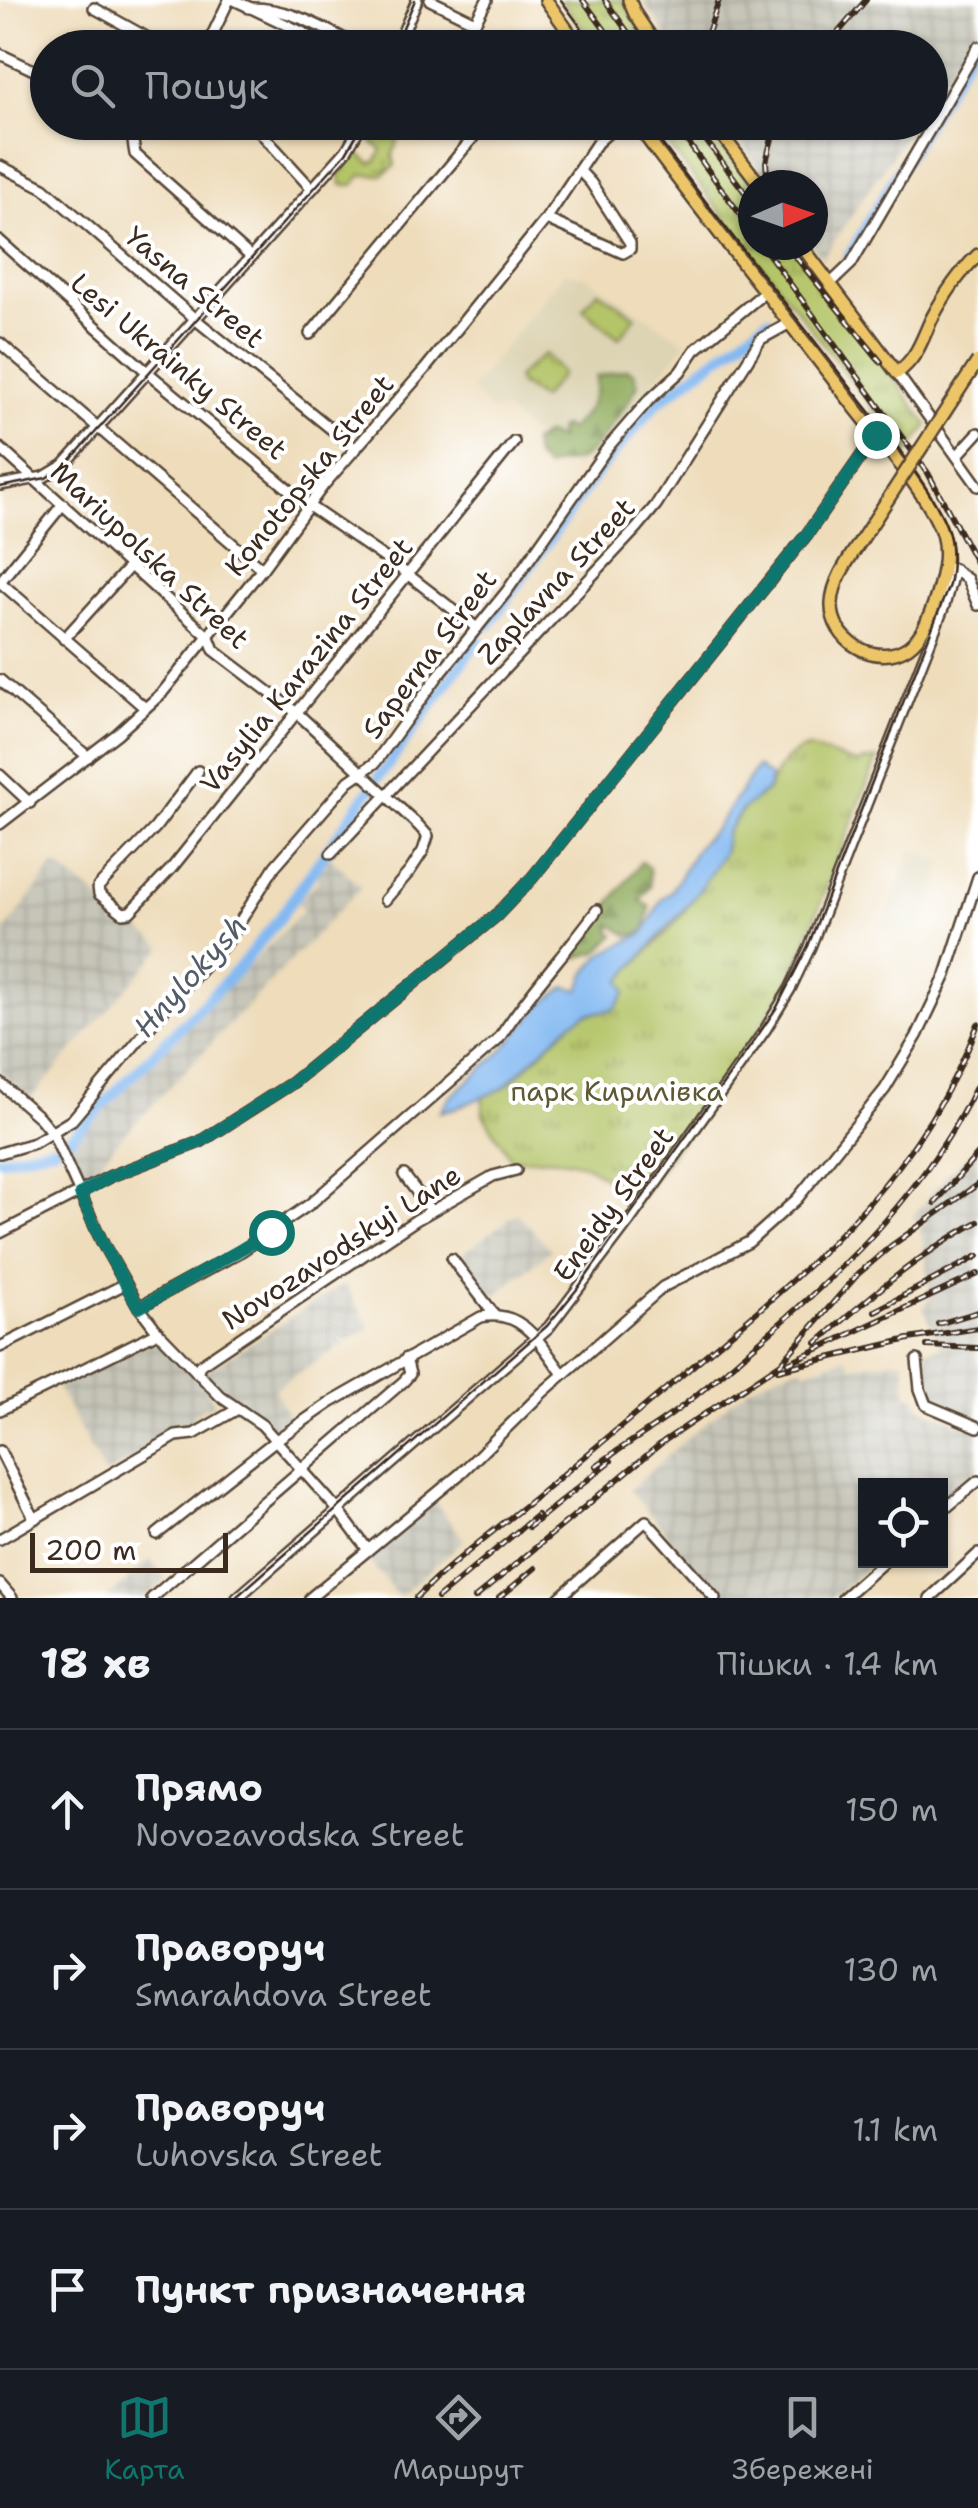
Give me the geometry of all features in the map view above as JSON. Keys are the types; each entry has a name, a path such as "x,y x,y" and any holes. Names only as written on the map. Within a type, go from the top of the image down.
{"main road":[{"path":"546,0 567,30"},
{"path":"630,0 648,30"},
{"path":"649,140 876,435 940,528 949,567 916,639 902,650 870,652 856,647 843,636 832,612 839,578 860,542 978,360"},
{"path":"726,140 749,170"},
{"path":"812,260 897,374 917,354 937,310 978,255"}],"street":[{"path":"216,30 232,0 299,30"},
{"path":"404,30 417,0"},
{"path":"430,0 475,22"},
{"path":"471,30 487,0"},
{"path":"94,8 134,30"},
{"path":"249,8 306,18 328,30"},
{"path":"948,97 978,46"},
{"path":"0,54 30,68"},
{"path":"132,140 133,149 251,258"},
{"path":"267,140 312,189"},
{"path":"0,485 36,479 58,470 354,140"},
{"path":"310,334 468,140"},
{"name":"Konotopska Street","path":"0,824 145,708 208,637 309,506 546,219 599,140"},
{"path":"830,284 851,264 923,140"},
{"name":"Yasna Street","path":"0,166 44,188 356,449"},
{"path":"546,219 623,252 630,249 630,243 579,170"},
{"name":"Lesi Ukrainky Street","path":"0,241 147,372 309,506 476,628"},
{"name":"Saperna Street","path":"52,1134 72,1120 163,1011 228,941 276,866 349,781 375,763 507,592 608,448 648,401 680,372 695,350 765,292"},
{"name":"Zaplavna Street","path":"331,854 637,528 656,505 761,339 790,323"},
{"path":"0,342 262,570"},
{"path":"897,374 978,486"},
{"path":"957,456 978,433"},
{"path":"0,1233 111,1176 200,1142 292,1083 498,914 532,878 808,533 876,435"},
{"name":"Vasylia Karazina Street","path":"198,771 145,840 98,886 99,894 128,913 171,869 514,442"},
{"name":"Mariupolska Street","path":"0,448 208,637 214,650 297,713 428,836 417,861 385,900"},
{"path":"64,504 0,582 145,708"},
{"path":"64,639 131,565"},
{"path":"949,567 967,579 978,605"},
{"name":"Eneidy Street","path":"237,1598 536,1338 580,1290 756,1042 790,989 810,947 944,606 949,567"},
{"path":"0,680 88,757"},
{"path":"0,775 30,803"},
{"path":"310,1598 475,1461 563,1374 663,1286 749,1242 782,1214 819,1174 885,1089 918,1036 946,974 978,877"},
{"path":"139,1308 240,1252 324,1193 498,1040 520,1005 560,961 597,910"},
{"path":"0,1083 40,1118 52,1134 139,1308 236,1410 262,1424 368,1550"},
{"path":"0,1153 52,1134"},
{"name":"Novozavodskyi Lane","path":"197,1372 200,1365 430,1212 493,1176 516,1170"},
{"path":"404,1175 430,1212"},
{"path":"452,1259 494,1314"},
{"path":"0,1348 125,1284"},
{"path":"156,1534 276,1440 406,1358 481,1317 494,1314 520,1320 563,1374"},
{"path":"0,1410 158,1332"},
{"path":"152,1598 404,1382 410,1374 406,1358"},
{"path":"918,1360 920,1389 926,1405 978,1428"},
{"path":"0,1539 176,1436 210,1428 236,1410"},
{"path":"0,1451 34,1518"},
{"path":"948,1506 978,1481"},
{"path":"559,1598 646,1521 715,1598"},
{"path":"930,1598 978,1554"},
{"path":"843,1598 877,1568"},
{"path":"0,1584 12,1598"}],"shaded area":[{"path":"642,0 978,0 978,27 948,72 948,30 663,30"},
{"path":"739,140 902,140 828,250 828,170 760,170"},
{"path":"565,272 586,277 686,343 587,463 582,461 575,469 503,410 488,409 471,389"},
{"path":"913,850 944,861 918,937 883,926"},
{"path":"330,857 361,887 116,1143 94,1171 74,1168 68,1158 74,1149 70,1146 304,910 297,902 319,880 316,874"},
{"path":"55,864 163,947 31,1098 0,1074 0,929 5,931"},
{"path":"978,1146 978,1420 936,1404 930,1395 918,1352 941,1347 923,1307 931,1297 920,1227 913,1216"},
{"path":"517,1213 551,1250 488,1301 455,1259"},
{"path":"344,1284 370,1327 274,1389 291,1421 271,1431 237,1408 203,1373"},
{"path":"158,1338 204,1385 215,1404 194,1413 193,1422 105,1475 56,1385"},
{"path":"848,1357 850,1366 904,1359 907,1396 915,1396 919,1406 928,1411 978,1430 978,1468 948,1496 948,1478 858,1478 858,1568 867,1568 833,1598 719,1598 630,1490 748,1388 803,1366 805,1371"},
{"path":"433,1499 464,1540 399,1597 364,1555"},
{"path":"150,1560 166,1579 145,1598 108,1598"}],"green space":[{"path":"561,0 623,0 639,30 584,30"},
{"path":"398,140 393,155 395,166 382,175 362,175 353,185 342,185 339,175 352,154 356,152 371,163 376,161 382,150 372,142"},
{"path":"664,140 717,140 740,170 738,235"},
{"path":"758,260 803,260 825,294 832,294 928,425 908,453"},
{"path":"598,291 636,316 619,338 583,309"},
{"path":"545,354 562,374 541,399 519,384 517,377"},
{"path":"628,369 638,385 598,444 579,459 546,468 535,457 533,442 546,434 559,439 558,430 563,426 569,430 589,406 596,377"},
{"name":"парк Кирилівка","path":"809,748 856,763 877,759 790,981 747,1049 632,1208 605,1178 580,1163 512,1160 483,1114 483,1095 511,1082 571,1023 587,1014 615,1009 626,992 620,980 671,928 697,894 723,853 727,831 745,807 766,792 787,759"},
{"path":"641,862 649,868 650,887 640,900 650,907 644,932 630,936 611,924 615,935 598,952 574,958 562,967"}],"water":[{"path":"757,767 770,777 768,790 742,810 727,831 723,853 697,894 621,980 626,992 615,1009 587,1014 571,1023 502,1089 440,1112 449,1098 500,1053 542,1004 566,987 580,990 585,975 601,955 644,933 697,847 716,828"}],"waterway":[{"name":"Hnylokysh","path":"948,87 978,38"},
{"name":"Hnylokysh","path":"847,260 917,140"},
{"name":"Hnylokysh","path":"488,626 598,471 657,403 768,320"},
{"name":"Hnylokysh","path":"379,777 479,639"},
{"name":"Hnylokysh","path":"68,1140 238,969 278,920 372,787"},
{"name":"Hnylokysh","path":"0,1159 56,1147"}],"tram line":[{"path":"402,30 415,0"},
{"path":"561,0 583,30"},
{"path":"0,487 46,478 67,464 354,140"},
{"path":"235,1598 547,1326 754,1041 777,1007 808,946 949,585 950,540 928,492 660,140"}],"railway":[{"path":"583,0 605,30"},
{"path":"605,0 626,30"},
{"path":"709,30 719,0"},
{"path":"840,30 866,0"},
{"path":"686,140 738,211"},
{"path":"706,140 738,183"},
{"path":"767,170 772,140"},
{"path":"773,260 928,473 978,566"},
{"path":"798,260 881,362"},
{"path":"416,1598 750,1318 829,1245 899,1167 929,1123 978,1024"},
{"path":"596,1466 706,1387 855,1254 935,1157 978,1083"},
{"path":"935,1203 978,1154"},
{"path":"475,1598 664,1441 781,1363 858,1274 978,1184"},
{"path":"817,1343 915,1262 978,1222"},
{"path":"875,1311 978,1256"},
{"path":"788,1363 978,1274"},
{"path":"938,1324 978,1312"},
{"path":"778,1370 909,1339 978,1328"},
{"path":"927,1346 978,1348"},
{"path":"529,1527 611,1461"},
{"path":"438,1598 537,1515"},
{"path":"499,1598 535,1568"}],"route":[{"path":"271,1232 139,1308 80,1194 111,1176 200,1142 292,1083 498,914 532,878 808,533 876,435"}]}
